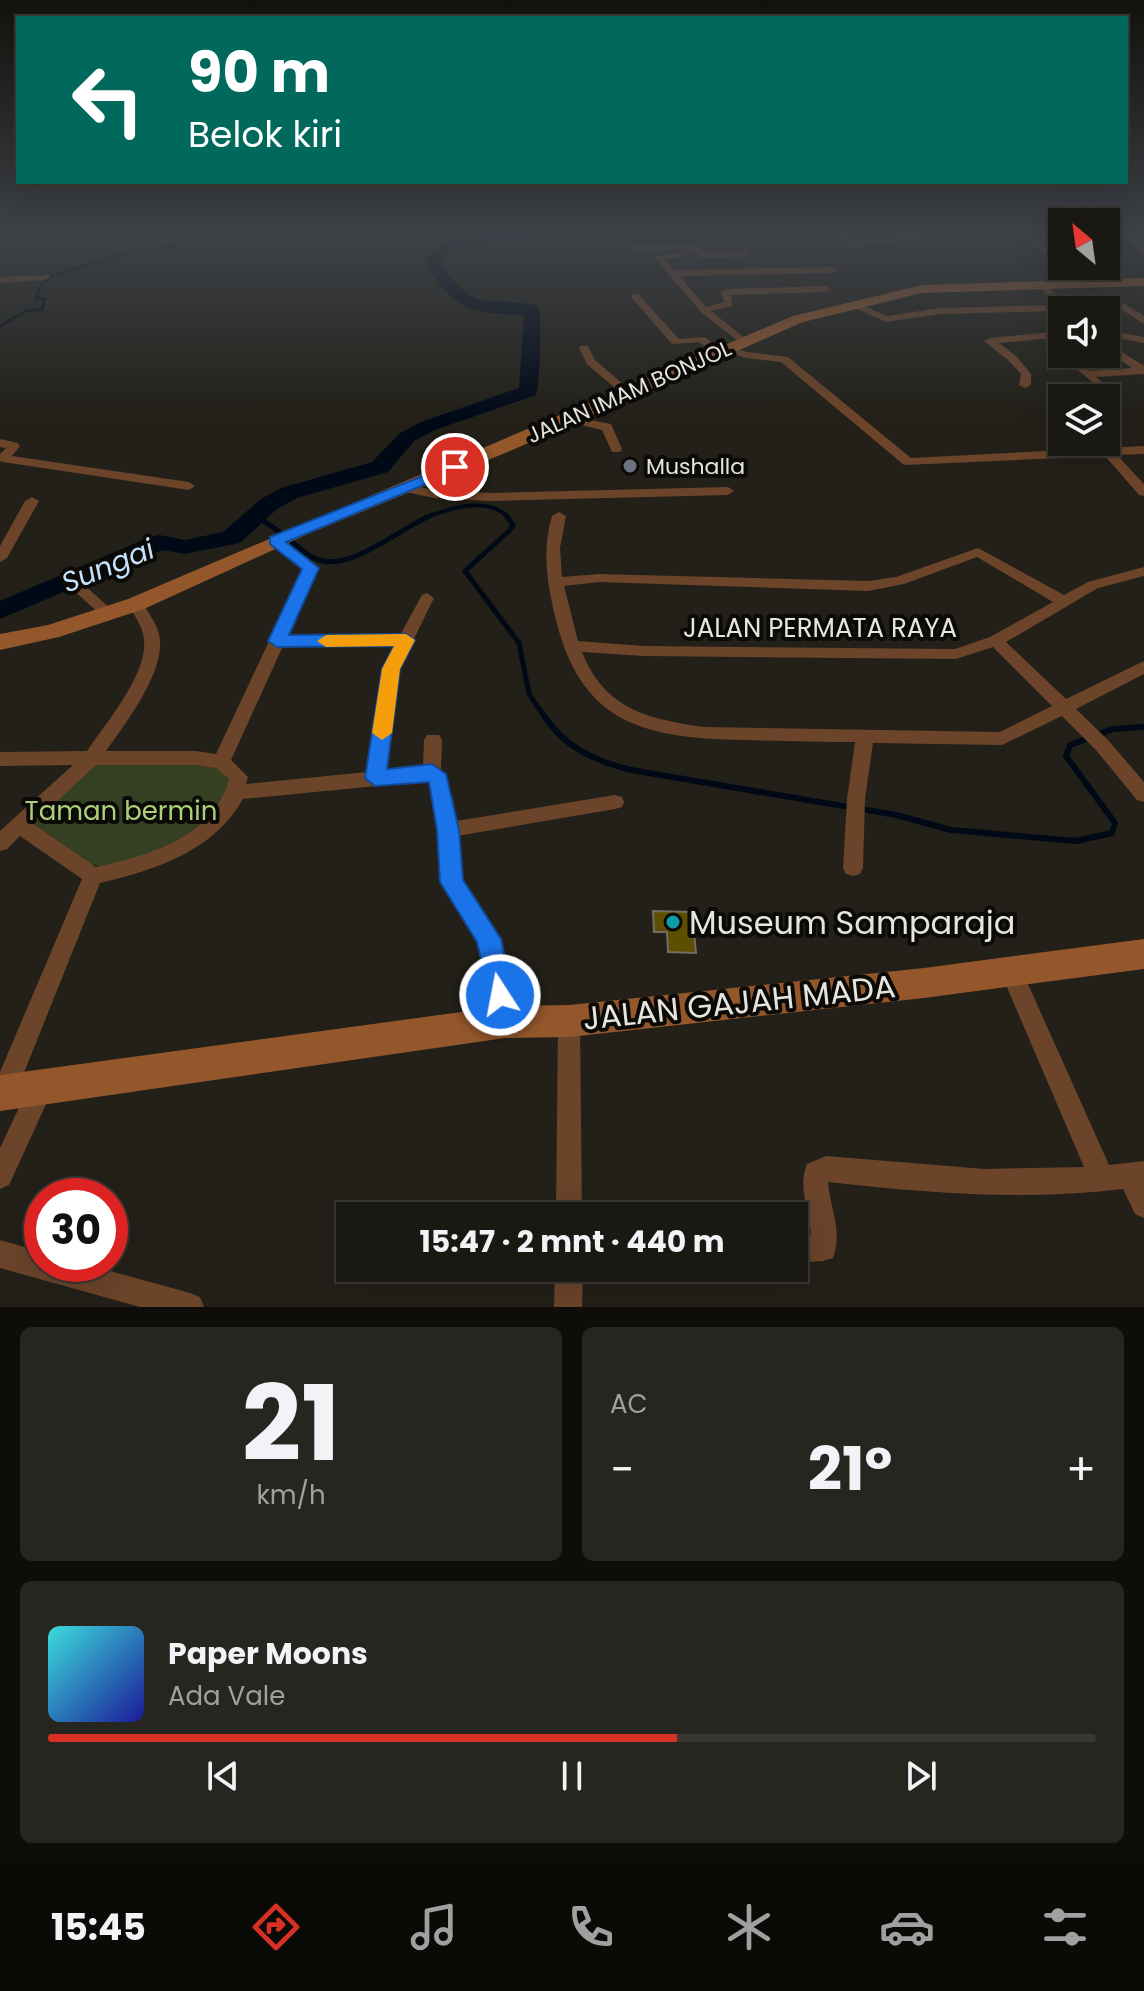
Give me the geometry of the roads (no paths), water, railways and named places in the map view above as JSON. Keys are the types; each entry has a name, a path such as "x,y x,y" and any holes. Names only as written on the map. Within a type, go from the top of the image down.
{"street":[{"path":"691,295 730,348"},
{"path":"704,310 729,304 726,295"},
{"name":"JALAN IMAM BONJOL","path":"0,642 51,632 136,604 285,536 406,488 798,319 897,295"},
{"path":"635,296 676,342 701,339 746,355 784,359 908,462 1048,455"},
{"path":"854,305 886,319 940,311 1048,309"},
{"path":"1120,306 1128,306 1144,321"},
{"path":"1041,335 1048,341"},
{"path":"1025,385 1026,374 1012,358 989,341 1048,335"},
{"path":"1120,336 1144,340"},
{"path":"584,348 591,362 627,393"},
{"path":"1120,354 1144,370"},
{"path":"1079,368 1098,384"},
{"path":"1086,374 1144,370"},
{"path":"569,419 607,427 616,449"},
{"path":"0,443 14,446 2,460"},
{"path":"1120,451 1144,450"},
{"path":"1112,456 1144,492"},
{"path":"2,460 189,486"},
{"path":"406,488 434,494 491,497 728,491"},
{"path":"0,558 32,501"},
{"path":"559,516 553,541 557,582 579,663 626,714 648,723 704,733 1002,739 1144,667"},
{"path":"221,762 311,568 285,536"},
{"path":"557,582 588,578 868,586 899,581 978,552 1061,600"},
{"name":"JALAN PERMATA RAYA","path":"572,646 644,651 970,652 996,641 1061,600 1108,579 1144,571"},
{"path":"72,582 107,613"},
{"path":"375,778 391,669 427,598"},
{"path":"0,843 92,758 137,687 149,657 151,635 136,604"},
{"path":"277,641 406,640"},
{"path":"996,641 1102,745 1144,795"},
{"path":"853,868 856,799 865,737"},
{"path":"433,740 432,772 439,779 448,830 452,882 489,939 505,1022"},
{"path":"0,759 196,758 221,762 239,777 238,792 230,810 174,851 137,868 93,876 19,825"},
{"path":"238,792 432,772"},
{"path":"448,830 615,802"},
{"path":"2,1092 93,876"},
{"name":"JALAN GAJAH MADA","path":"2,1092 505,1022 569,1021 1144,954"},
{"path":"1011,971 1102,1179"},
{"path":"569,1021 569,1202"},
{"path":"0,1176 42,1087"},
{"path":"808,1249 823,1248 826,1238 814,1183 816,1173 826,1169 932,1181 1057,1183 1137,1175 1144,1205"},
{"path":"0,1254 190,1307"},
{"path":"568,1307 569,1282"}],"waterway":[{"path":"0,326 26,311 42,309 45,299 36,299 37,295"},
{"name":"Sungai","path":"0,611 159,542 185,547 231,538 269,504 289,493 380,467 407,437 428,426 514,399 529,391 529,343 534,333 532,310 483,307 457,295"},
{"path":"429,516 479,505 507,516"},
{"path":"256,517 312,557 340,561 372,548 429,516"},
{"path":"507,516 513,525 511,529 465,571 519,643 529,694 546,719"},
{"path":"545,717 562,737 582,752 631,770 896,815 951,830 1076,841 1112,833 1115,823 1066,756 1070,745 1089,738"},
{"path":"1098,735 1112,729 1144,727"}],"place":[{"name":"Mushalla","path":"630,466"},
{"name":"Museum Samparaja","path":"673,922"}],"park label":[{"name":"Taman bermin","path":"121,811"}]}
